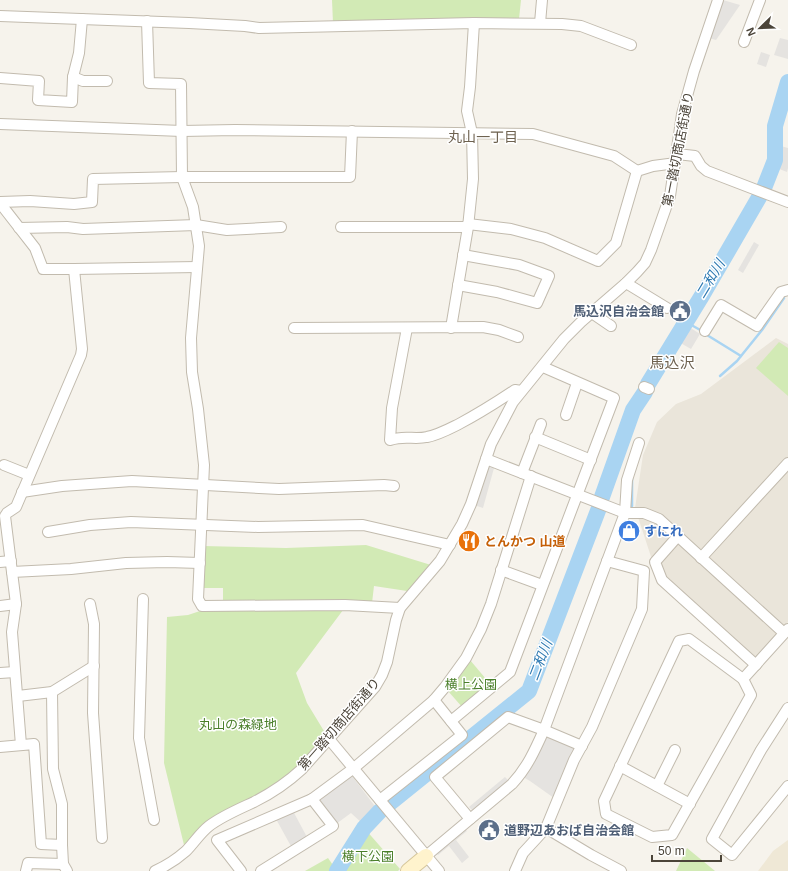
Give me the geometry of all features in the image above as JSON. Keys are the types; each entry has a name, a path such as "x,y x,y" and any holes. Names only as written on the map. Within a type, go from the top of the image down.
{"street":[{"path":"540,23 542,0"},
{"name":"第一踏切商店街通り","path":"155,871 166,866 186,851 199,835 218,820 256,801 287,782 302,769 375,687 387,662 400,608 440,561 462,524 471,504 486,459 504,417 513,402 564,340 592,312 626,284 644,263 651,250 670,196 682,114 694,71 718,0"},
{"path":"744,42 760,0"},
{"path":"0,16 147,21 259,28 540,23 581,26 631,45"},
{"path":"0,78 39,82 38,100 72,102 73,77 79,53 82,18"},
{"path":"147,21 149,82 182,84 182,177 193,207 198,246 191,338 192,372 198,409 204,465 198,599 202,606 345,605 400,608"},
{"path":"451,328 468,226 473,179 472,132 467,110 474,23"},
{"path":"73,77 83,81 107,81"},
{"path":"0,124 182,131 472,132 533,134 614,156 637,171 676,158 695,156 701,166 707,171 788,202"},
{"path":"0,202 30,201 74,204 92,202 93,178 350,177 352,131"},
{"path":"340,227 468,226 511,229 544,238 598,261 616,243 637,171"},
{"path":"0,202 35,248 44,269 196,267"},
{"path":"19,228 68,227 84,229 196,226 227,230 281,227"},
{"path":"458,284 497,292 537,303 549,276 519,265 463,255"},
{"path":"21,745 12,632 16,604 11,561 2,516 16,507 81,355 82,349 74,269"},
{"path":"626,284 667,308"},
{"path":"705,331 721,305 758,326 781,292 788,290"},
{"path":"592,312 611,326"},
{"path":"294,328 483,327 499,330 518,337"},
{"path":"407,328 392,408 390,440 404,437 420,439 440,433 478,414 515,390 521,391"},
{"path":"451,721 510,672 614,398 543,367"},
{"path":"566,415 578,383"},
{"path":"241,871 217,840 312,799 354,768 434,700 458,670 481,629 491,604 527,475 535,437 541,424"},
{"path":"535,437 591,460"},
{"path":"408,871 503,792 520,776 532,757 544,730 625,512 627,480 640,443"},
{"path":"486,459 625,512 644,513 659,519 701,558 786,631 743,679"},
{"path":"701,558 788,463"},
{"path":"4,466 29,475"},
{"path":"22,492 62,486 132,481 279,489 384,485 394,486"},
{"path":"48,532 90,525 131,522 258,527 363,525 450,545"},
{"path":"678,536 655,562 662,580 756,664"},
{"path":"516,871 523,853 546,828 574,760 592,727 642,609 644,571 607,560"},
{"path":"0,562 11,561"},
{"path":"12,572 71,569 126,563 200,563"},
{"path":"501,570 542,585"},
{"path":"142,599 139,738 154,820"},
{"path":"0,606 16,604"},
{"path":"90,604 94,624 93,713 102,838"},
{"path":"689,639 743,679 751,695 672,835 652,837 606,814 604,801 679,642 689,639"},
{"path":"18,696 52,692 94,666"},
{"path":"0,673 15,672"},
{"path":"26,871 28,863 65,868 62,845 62,804 53,769 52,692"},
{"path":"384,805 462,735 434,700"},
{"path":"788,708 761,750 712,839 732,855 788,786"},
{"path":"470,819 435,777 508,717 582,746"},
{"path":"329,739 439,871"},
{"path":"0,747 34,744 41,844 62,845"},
{"path":"657,786 675,750"},
{"path":"620,766 690,804"},
{"path":"261,871 333,826 312,799"},
{"path":"546,828 621,871"}],"shaded area":[{"path":"723,0 740,5 716,40 709,38"},
{"path":"780,38 788,40 788,59 774,55"},
{"path":"761,52 770,55 766,67 757,64"},
{"path":"777,145 788,148 787,172 774,167 777,158"},
{"path":"754,242 759,245 743,273 738,270"},
{"path":"686,325 700,334 691,349 677,341"},
{"path":"776,338 788,344 788,622 750,664 659,581 635,508 643,455 657,422 676,404 701,394"},
{"path":"489,466 494,468 483,508 474,505"},
{"path":"550,737 579,749 554,798 523,777 545,739"},
{"path":"352,776 377,809 362,823 351,813 336,824 319,804 321,798"},
{"path":"505,777 509,781 473,811 469,807"},
{"path":"293,811 308,839 292,848 276,819"},
{"path":"464,828 467,831 456,840 469,857 462,863 449,846 438,855 435,852"},
{"path":"788,840 788,871 758,871 773,851"}],"green space":[{"path":"332,0 521,0 519,19 333,23"},
{"path":"779,342 788,348 788,396 756,368"},
{"name":"丸山の森緑地","path":"366,545 431,565 407,591 374,586 372,603 349,602 296,673 307,703 327,736 301,766 284,780 195,833 184,845 164,763 167,617 188,615 200,611 223,610 223,588 202,588 203,546 286,548"},
{"name":"横上公園","path":"470,660 491,685 463,708 448,691"},
{"name":"横下公園","path":"365,829 400,869 398,871 341,871"},
{"path":"687,848 715,871 676,871"},
{"name":"横下公園","path":"328,858 335,868 334,871 305,871"}],"waterway":[{"name":"二和川","path":"764,188 775,160 775,126 788,82"},
{"name":"二和川","path":"648,384 703,294 761,194"},
{"path":"707,335 741,356 762,330 784,298"},
{"path":"686,322 702,331"},
{"path":"720,376 741,356"},
{"name":"二和川","path":"602,497 633,410 645,392"},
{"path":"632,476 632,506"},
{"name":"二和川","path":"390,803 529,691 599,508"},
{"name":"二和川","path":"337,871 364,828 380,811"}],"place":[{"name":"馬込沢自治会館","path":"680,311"},
{"name":"すにれ","path":"629,531"},
{"name":"とんかつ 山道","path":"469,541"},
{"name":"道野辺あおば自治会館","path":"489,830"}],"district":[{"name":"丸山一丁目","path":"483,137"},
{"name":"馬込沢","path":"672,362"}]}
